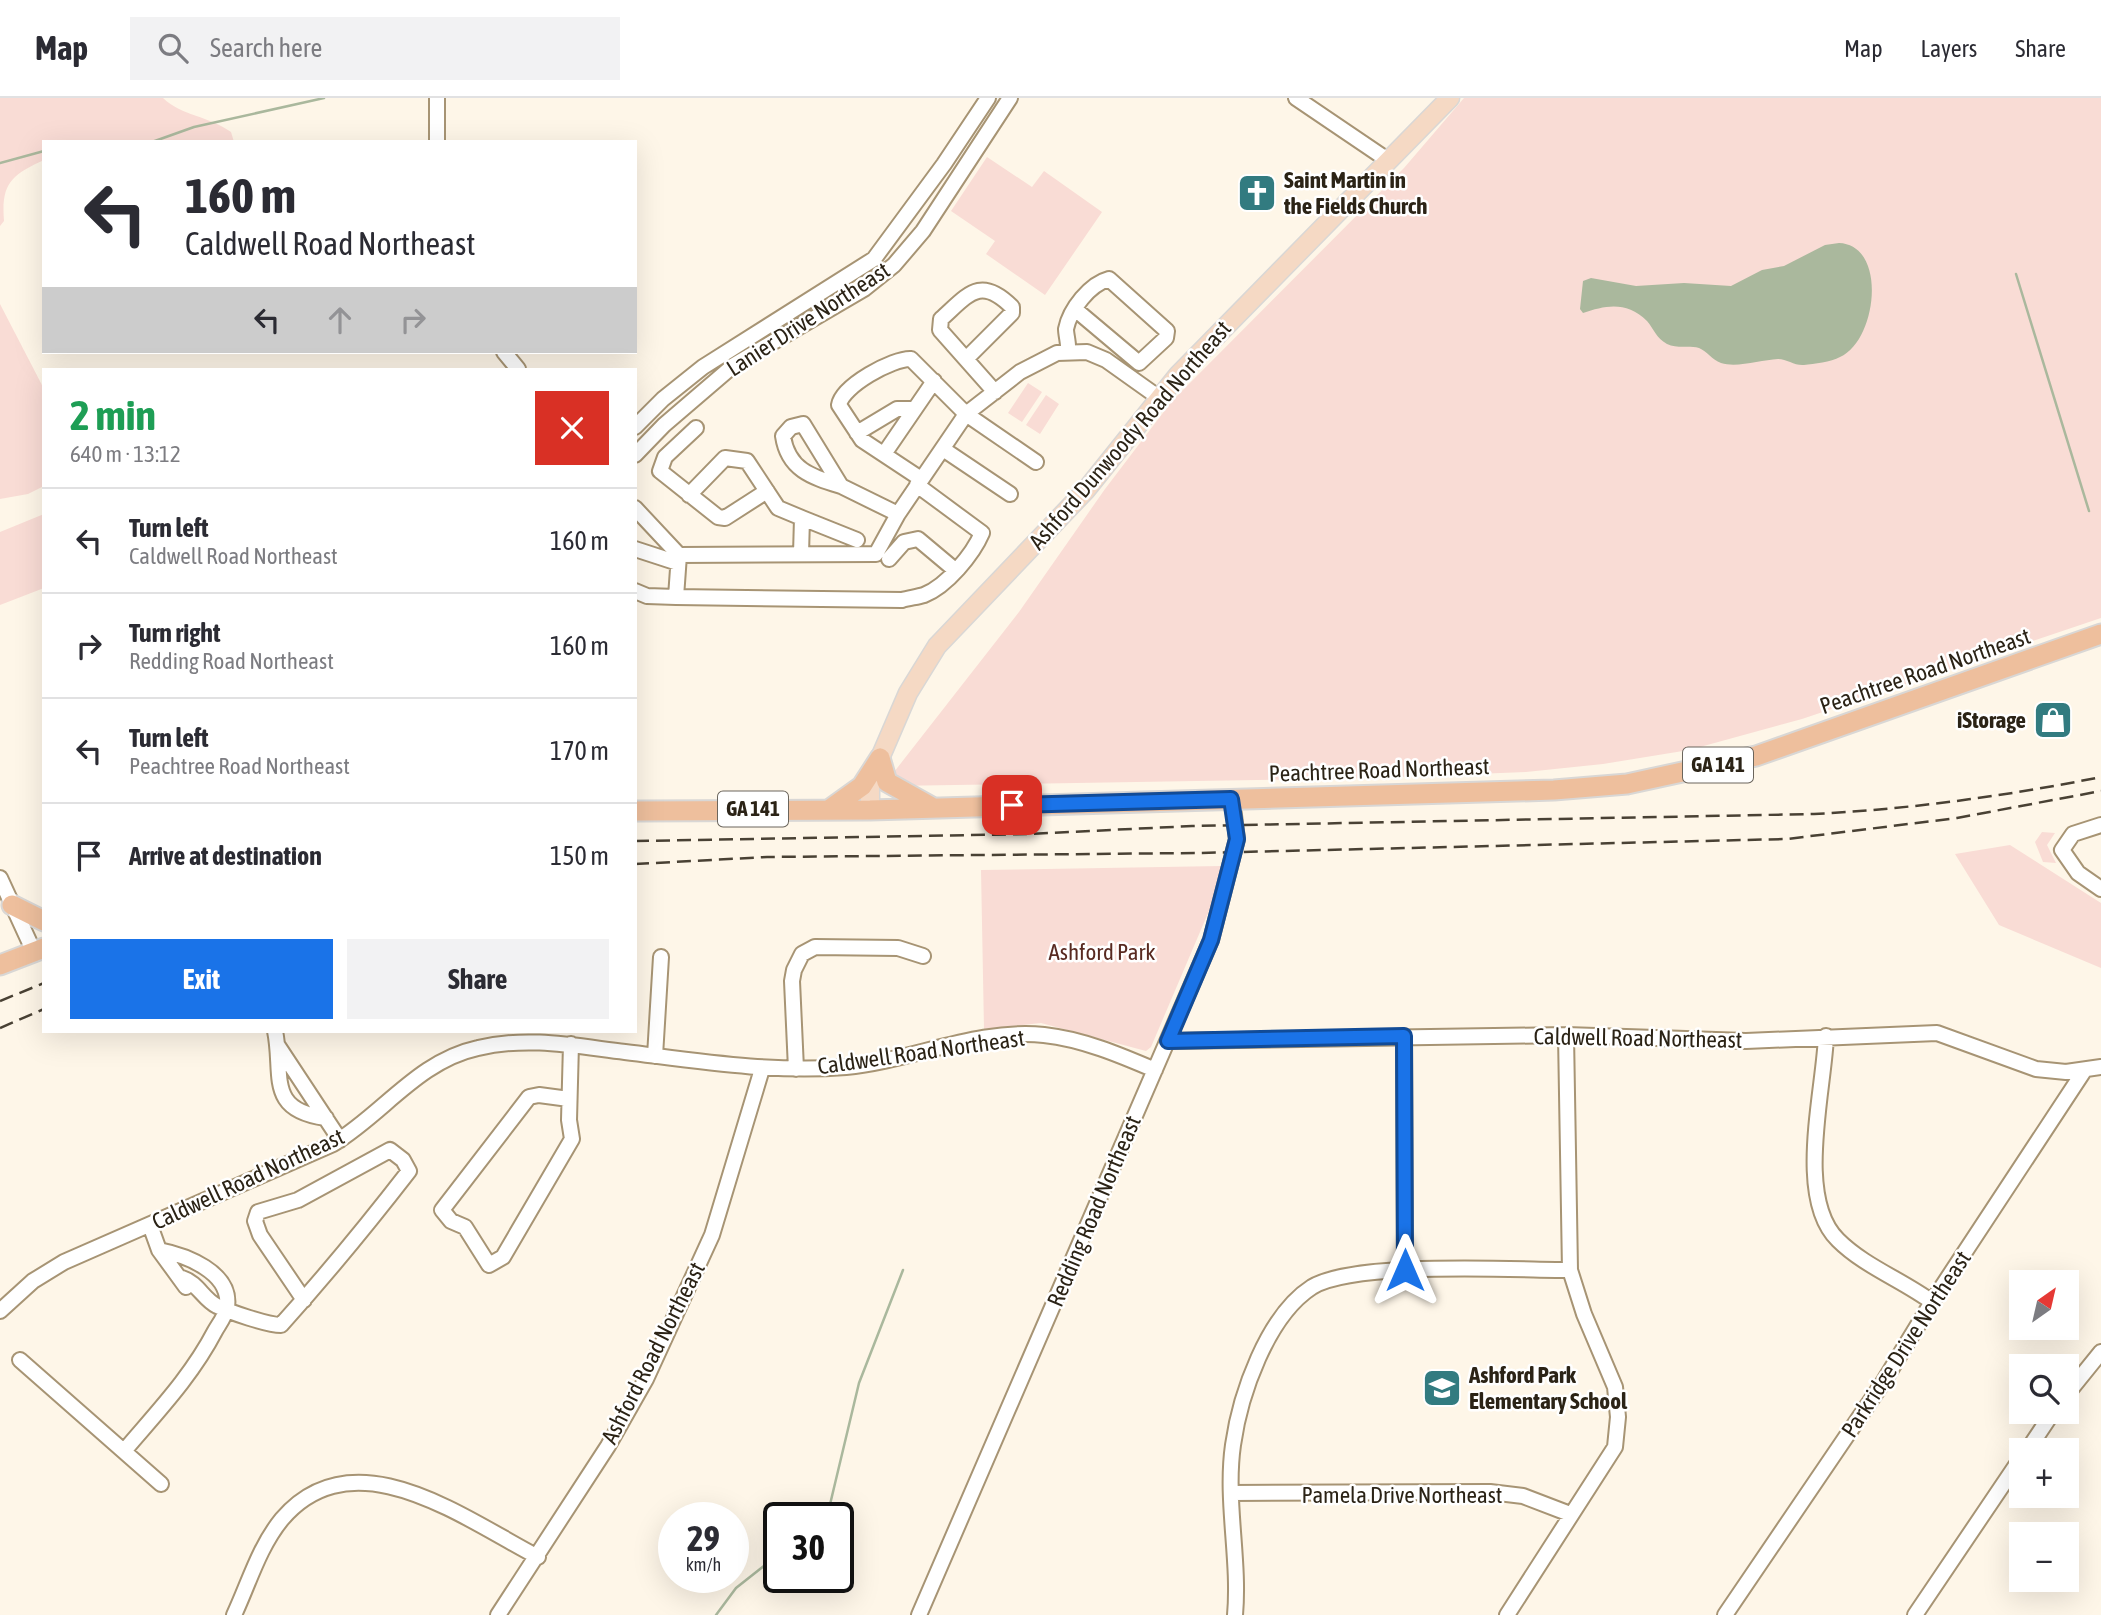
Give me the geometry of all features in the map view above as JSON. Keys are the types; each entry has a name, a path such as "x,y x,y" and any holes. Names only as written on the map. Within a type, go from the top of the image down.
{"highway":[{"name":"Peachtree Road Northeast","path":"637,811 830,808 870,810 931,806 1554,790 1627,784 1756,756 2101,634"},
{"path":"880,758 887,782 931,806"},
{"path":"830,808 862,786 880,758"},
{"path":"12,905 42,920"},
{"path":"0,965 39,950"}],"main road":[{"name":"Ashford Dunwoody Road Northeast","path":"870,810 870,787 880,758 908,693 937,646 1086,490 1158,397 1450,98"}],"street":[{"path":"437,98 437,140"},
{"name":"Lanier Drive Northeast","path":"637,425 663,399 703,367 874,259 944,164 988,98"},
{"name":"Lanier Drive Northeast","path":"637,453 674,416 734,365 864,289 894,265 923,231 1010,98"},
{"path":"1296,98 1389,161"},
{"path":"1068,346 1066,330 1076,310 1097,282 1109,279 1167,331 1166,338 1139,363 1076,310"},
{"path":"967,358 1012,313 1012,307 1001,296 988,290 972,292 941,319 940,330 995,392"},
{"path":"637,549 679,559 876,554 898,514 966,414 1020,372 1068,346 1096,348 1122,371"},
{"path":"1048,357 1067,351 1087,352 1122,371 1158,397"},
{"path":"506,354 517,368"},
{"path":"637,592 648,596 676,597 902,600 925,594 955,569 977,545 982,533 884,454 862,440 839,405 840,399 888,363 911,359 966,414 1036,462"},
{"path":"884,454 934,381"},
{"path":"857,433 897,409 914,409"},
{"path":"841,486 803,424 791,427 783,436 785,446 803,474 841,486 898,514"},
{"path":"696,428 665,457 660,471 718,517 725,518 767,491"},
{"path":"943,449 1010,494"},
{"path":"689,495 725,458 747,461 778,508 857,540"},
{"path":"637,512 679,559 676,597"},
{"path":"801,555 802,518"},
{"path":"889,559 904,542 918,539 955,569"},
{"name":"Redding Road Northeast","path":"919,1615 1168,1041 1214,928 1237,839 1231,799"},
{"path":"2101,825 2073,834 2062,850 2078,873 2101,890"},
{"path":"0,878 12,905 39,950"},
{"path":"796,1069 792,981 802,954 815,947 898,948 923,956"},
{"path":"656,1056 662,957"},
{"name":"Caldwell Road Northeast","path":"1168,1041 1566,1035 1746,1041 1937,1033 2036,1069 2084,1071 2101,1067"},
{"name":"Caldwell Road Northeast","path":"0,1311 33,1281 64,1262 340,1140 420,1074 474,1048 510,1042 571,1044 762,1069 796,1069 848,1067 986,1039 1042,1035 1066,1038 1155,1070"},
{"path":"1507,1615 1615,1447 1618,1416 1615,1387 1584,1314 1570,1270 1566,1035"},
{"path":"1404,1036 1405,1270"},
{"path":"1826,1036 1815,1176 1824,1218 1836,1238 1857,1255 1932,1301"},
{"path":"279,1043 277,1081 288,1102 307,1116 323,1114"},
{"path":"279,1043 340,1140"},
{"path":"569,1100 538,1095 529,1097 442,1210 451,1221 465,1227 489,1265 503,1257 572,1139 569,1100 571,1044"},
{"name":"Ashford Road Northeast","path":"498,1615 608,1446 646,1379 712,1235 762,1069"},
{"name":"Parkridge Drive Northeast","path":"1725,1615 1884,1381 1932,1301 2084,1071"},
{"path":"150,1225 159,1250 182,1278 183,1284 192,1292 269,1325 281,1325 304,1300 409,1171 403,1160 390,1150 298,1200 258,1212 255,1221 260,1235 304,1300"},
{"path":"124,1451 196,1367 222,1307 225,1290 207,1269 179,1254 159,1250"},
{"path":"1235,1615 1231,1493 1233,1444 1250,1380 1279,1321 1293,1303 1314,1286 1338,1278 1405,1270 1570,1270"},
{"path":"2079,1379 2101,1352"},
{"path":"20,1360 161,1484"},
{"path":"1915,1615 2009,1476"},
{"path":"234,1615 248,1579 282,1520 303,1498 359,1480 391,1485 425,1498 538,1557"},
{"name":"Pamela Drive Northeast","path":"1231,1493 1490,1492 1523,1496 1570,1514"}],"green space":[{"path":"0,98 163,98 179,109 214,122 231,132 233,140 42,140 42,161 10,182 4,198 4,221 0,226"},
{"path":"1464,98 2101,98 2101,618 1802,719 1689,750 1603,764 1526,772 1375,778 892,786 887,781 1019,612 1105,489 1172,401 1404,168"},
{"path":"987,157 1032,187 1044,171 1102,212 1045,295 986,254 995,241 951,211"},
{"path":"0,304 42,385 42,487 28,494 0,499"},
{"path":"1028,383 1042,392 1022,422 1008,413"},
{"path":"1046,395 1059,404 1040,434 1026,425"},
{"path":"42,515 42,589 0,605 0,532"},
{"path":"2042,832 2055,833 2047,845 2056,863 2043,862 2035,842"},
{"path":"2010,845 2101,903 2101,968 1999,925 1955,854"},
{"name":"Ashford Park","path":"1221,866 1220,885 1151,1047 1146,1051 1041,1023 984,1029 981,870"}],"shaded area":[{"path":"1839,243 1855,248 1865,259 1871,276 1872,295 1869,314 1853,348 1840,357 1827,361 1804,365 1778,359 1742,364 1721,363 1699,348 1663,342 1647,321 1632,310 1608,307 1583,313 1580,309 1583,281 1591,278 1636,286 1684,283 1731,286 1762,270 1784,266 1825,245"}],"waterway":[{"path":"158,140 194,127 324,98"},
{"path":"0,163 42,152"},
{"path":"2016,274 2089,511"},
{"path":"831,1502 859,1383 903,1270"},
{"path":"716,1615 736,1588 763,1567"}],"railway":[{"path":"637,841 1028,834 1192,826 1814,814 1958,801 2101,777"},
{"path":"637,864 767,857 1197,853 1787,839 1957,818 2101,791"},
{"path":"0,1001 42,984"},
{"path":"0,1028 42,1010"}],"place":[{"name":"Saint Martin in the Fields Church","path":"1257,193"},
{"name":"iStorage","path":"2053,720"},
{"name":"Ashford Park Elementary School","path":"1442,1388"}],"route":[{"path":"1012,805 1231,799 1237,839 1211,940 1168,1041 1404,1036 1405,1270"}]}
